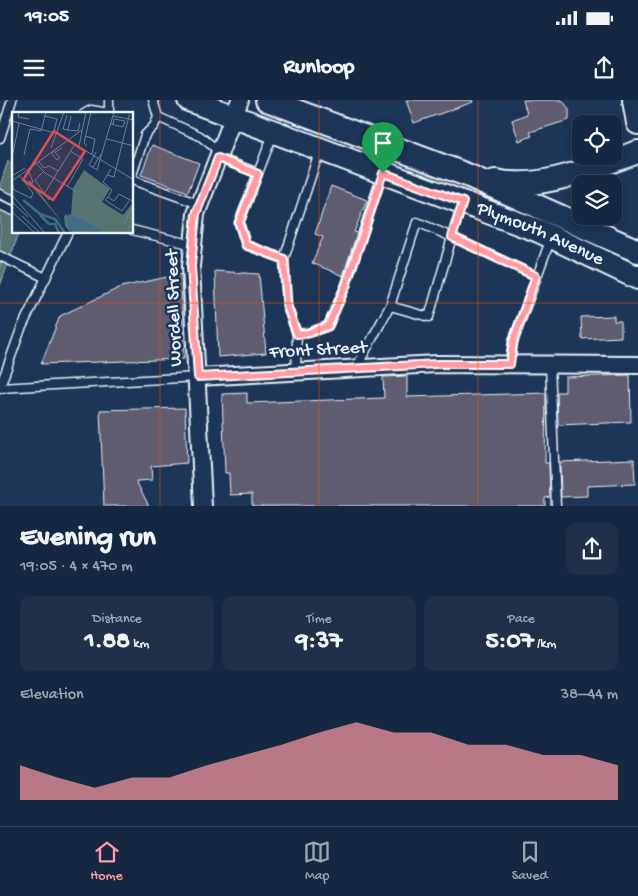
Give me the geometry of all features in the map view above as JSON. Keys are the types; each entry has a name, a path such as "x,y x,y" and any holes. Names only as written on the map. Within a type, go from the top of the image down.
{"main road":[{"name":"Plymouth Avenue","path":"188,100 237,108 274,132 552,236 638,278"},
{"name":"Plymouth Avenue","path":"267,100 467,175 638,251"},
{"path":"635,100 638,123"},
{"path":"467,175 513,184 537,183 638,152"}],"street":[{"name":"Wordell Street","path":"202,506 198,377 191,266 196,214 237,108"},
{"name":"Front Street","path":"198,377 437,364 638,365"}],"lane":[{"path":"0,138 12,100"},
{"path":"134,169 145,135 154,126 158,117 153,100"},
{"path":"88,112 91,110 100,112"},
{"path":"158,117 200,136 219,155 258,174"},
{"path":"274,132 239,223 246,245 284,259"},
{"path":"296,372 297,334 287,306 284,259 320,149"},
{"path":"297,334 308,333 328,326 346,285 383,173"},
{"path":"134,181 199,204"},
{"path":"0,194 12,199"},
{"path":"390,306 429,317 463,202"},
{"path":"0,204 12,209"},
{"path":"356,369 390,306 417,222 536,276"},
{"path":"134,230 193,245"},
{"path":"0,387 21,330 67,234"},
{"path":"510,364 513,342 552,236"},
{"path":"0,256 46,278"},
{"path":"550,365 556,506"},
{"name":"Front Street","path":"0,387 198,377"}],"green space":[{"path":"8,161 12,162 12,234 19,234 0,286 0,185"}],"building":[{"path":"406,100 472,100 473,102 414,123"},
{"path":"523,100 562,100 569,109 569,120 530,132 532,136 519,141 512,120 527,114"},
{"path":"152,145 199,163 188,192 141,175"},
{"path":"331,186 367,200 354,232 357,233 343,276 312,263 323,237 315,234"},
{"path":"215,271 259,274 266,353 218,357"},
{"path":"181,274 184,359 41,364 60,316 121,287"},
{"path":"614,316 614,321 621,321 621,337 582,339 581,317"},
{"path":"630,375 631,422 558,425 557,392 565,392 565,377"},
{"path":"407,376 407,397 546,393 545,463 549,463 550,497 545,498 545,506 252,506 252,494 230,495 229,473 225,473 222,394 247,393 247,403 384,398 383,377"},
{"path":"185,408 187,463 151,466 152,480 136,481 149,506 104,506 100,410"},
{"path":"634,459 635,484 587,486 587,496 561,497 560,462"}],"route":[{"path":"218,158 258,174 239,223 246,245 284,259 287,306 297,334 308,333 328,326 346,285 383,173 463,202 452,237 536,276 513,342 510,364 437,364 198,377 191,266 196,214 218,158"}]}
